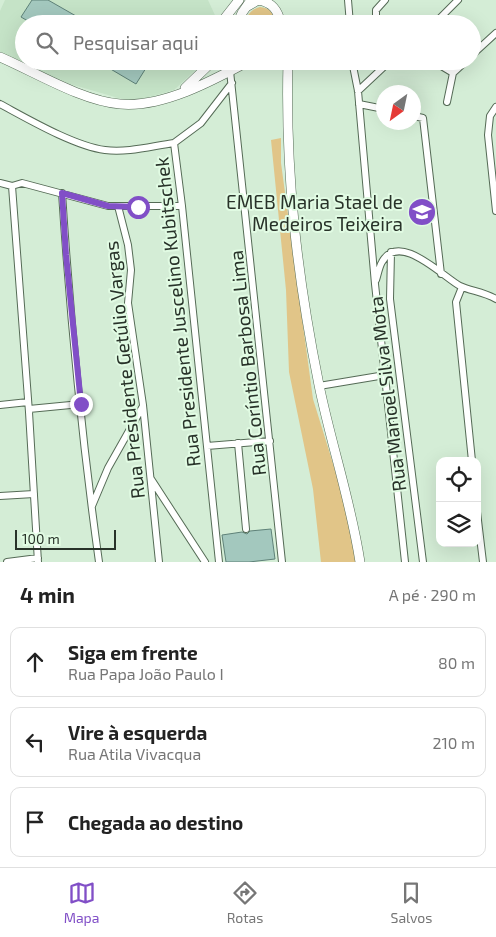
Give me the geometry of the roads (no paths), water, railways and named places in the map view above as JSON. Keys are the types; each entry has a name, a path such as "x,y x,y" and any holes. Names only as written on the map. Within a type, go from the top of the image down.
{"street":[{"path":"227,15 239,0"},
{"path":"241,15 249,3 258,0 265,1 273,6 277,15"},
{"path":"277,0 279,15"},
{"path":"348,0 349,15"},
{"path":"376,15 376,10 385,0"},
{"path":"443,15 458,0"},
{"path":"481,47 496,33"},
{"path":"0,57 15,64"},
{"path":"27,70 93,98 119,104 144,104 179,94 223,70"},
{"path":"179,94 204,70"},
{"name":"Rua Coríntio Barbosa Lima","path":"230,70 282,562"},
{"path":"288,70 288,148 298,272 319,386 360,562"},
{"path":"354,70 358,91 375,284 405,562"},
{"path":"358,91 379,70"},
{"path":"448,70 453,73"},
{"path":"447,102 453,73 456,70"},
{"name":"Rua Presidente Juscelino Kubitschek","path":"219,562 174,143 201,123 232,83"},
{"path":"0,104 29,120 83,144 105,150 121,150 174,143"},
{"path":"359,104 376,107"},
{"path":"496,107 490,116 488,135 493,149 496,211"},
{"path":"421,117 424,118 441,274"},
{"path":"0,183 12,186 22,183 108,206 182,206"},
{"path":"7,562 38,560 12,186"},
{"path":"62,193 66,255 91,507 99,562"},
{"name":"Rua Presidente Getúlio Vargas","path":"118,206 131,270 128,303 143,405 158,562"},
{"path":"375,284 382,261 391,252 402,250 414,254 462,287 485,292 496,299"},
{"name":"Rua Manoel Silva Mota","path":"391,252 390,299 423,562"},
{"path":"462,287 456,302 472,457"},
{"path":"319,386 385,375"},
{"path":"0,405 81,404"},
{"path":"91,507 108,468 143,405"},
{"path":"207,446 270,440"},
{"path":"238,443 246,529"},
{"path":"150,478 205,562"},
{"path":"0,496 34,494"},
{"path":"481,545 483,562"}],"place":[{"name":"EMEB Maria Stael de Medeiros Teixeira","path":"422,212"}]}
